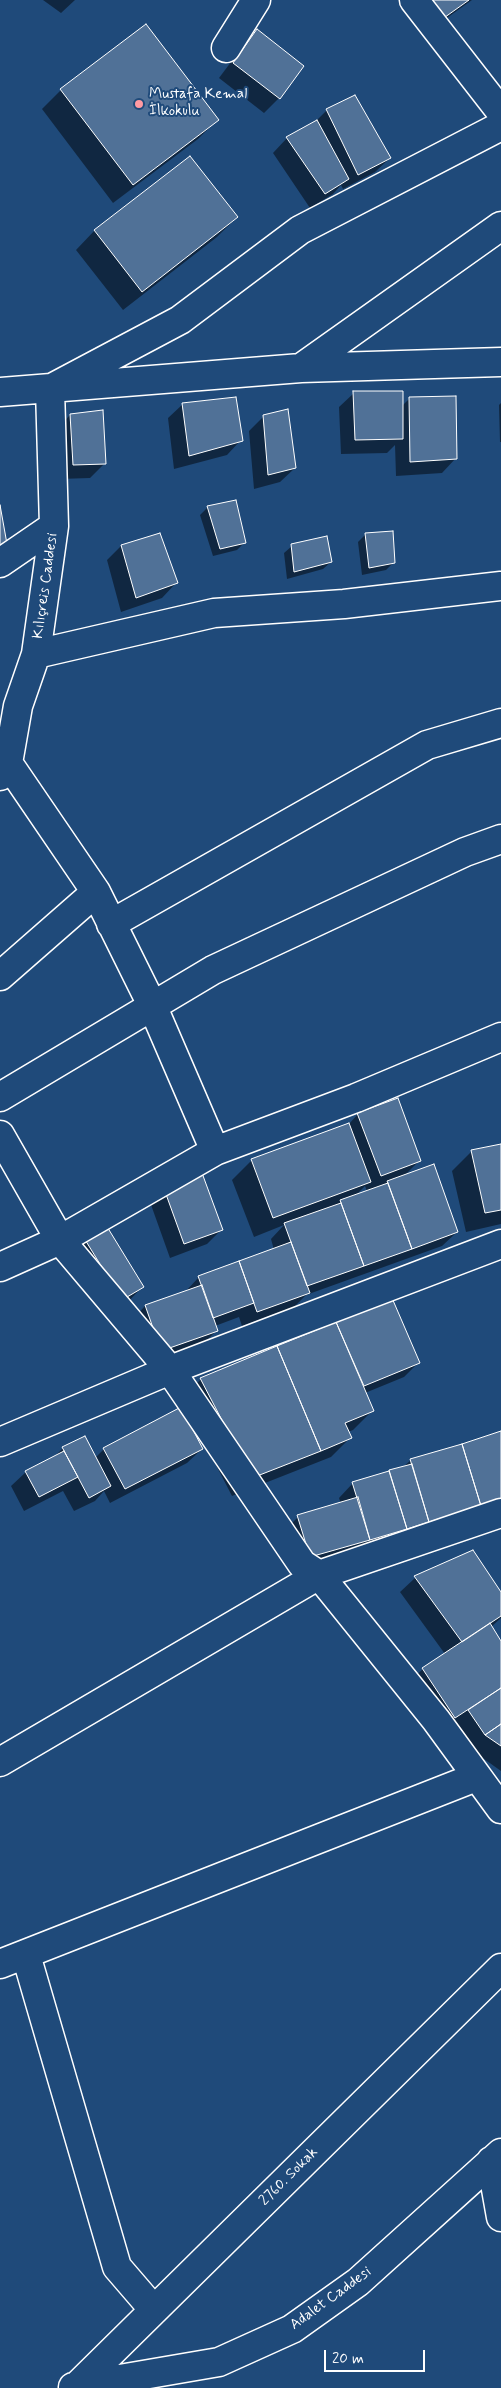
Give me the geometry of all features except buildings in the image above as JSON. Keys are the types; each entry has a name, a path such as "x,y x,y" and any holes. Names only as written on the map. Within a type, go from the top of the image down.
{"street":[{"path":"226,48 256,0"},
{"path":"414,0 501,112"},
{"path":"50,389 180,320 300,230 501,126"},
{"path":"301,368 501,226"},
{"path":"0,392 301,368 501,362"},
{"name":"Kılıçreis Caddesi","path":"4,770 9,711 36,654 54,526 50,389"},
{"path":"0,563 54,526"},
{"path":"36,654 214,613 344,604 501,586"},
{"path":"111,924 427,745 501,723"},
{"path":"4,770 96,892 152,1005 215,1151"},
{"path":"0,1097 213,970 465,852 501,839"},
{"path":"0,976 96,892"},
{"path":"0,1267 60,1240 215,1151 356,1098 501,1037"},
{"path":"0,1135 60,1240 170,1370 302,1564 318,1575 436,1720 501,1809"},
{"path":"0,1442 170,1370 501,1244"},
{"path":"0,1762 318,1575 501,1513"},
{"path":"0,1964 476,1777"},
{"path":"26,1955 117,2267 154,2310"},
{"name":"2760. Sokak","path":"72,2387 154,2310 501,1968"},
{"path":"496,2157 501,2218"},
{"name":"Adalet Caddesi","path":"72,2387 219,2362 292,2329 358,2282 496,2157"}],"place":[{"name":"Mustafa Kemal İlkokulu","path":"139,104"}]}
